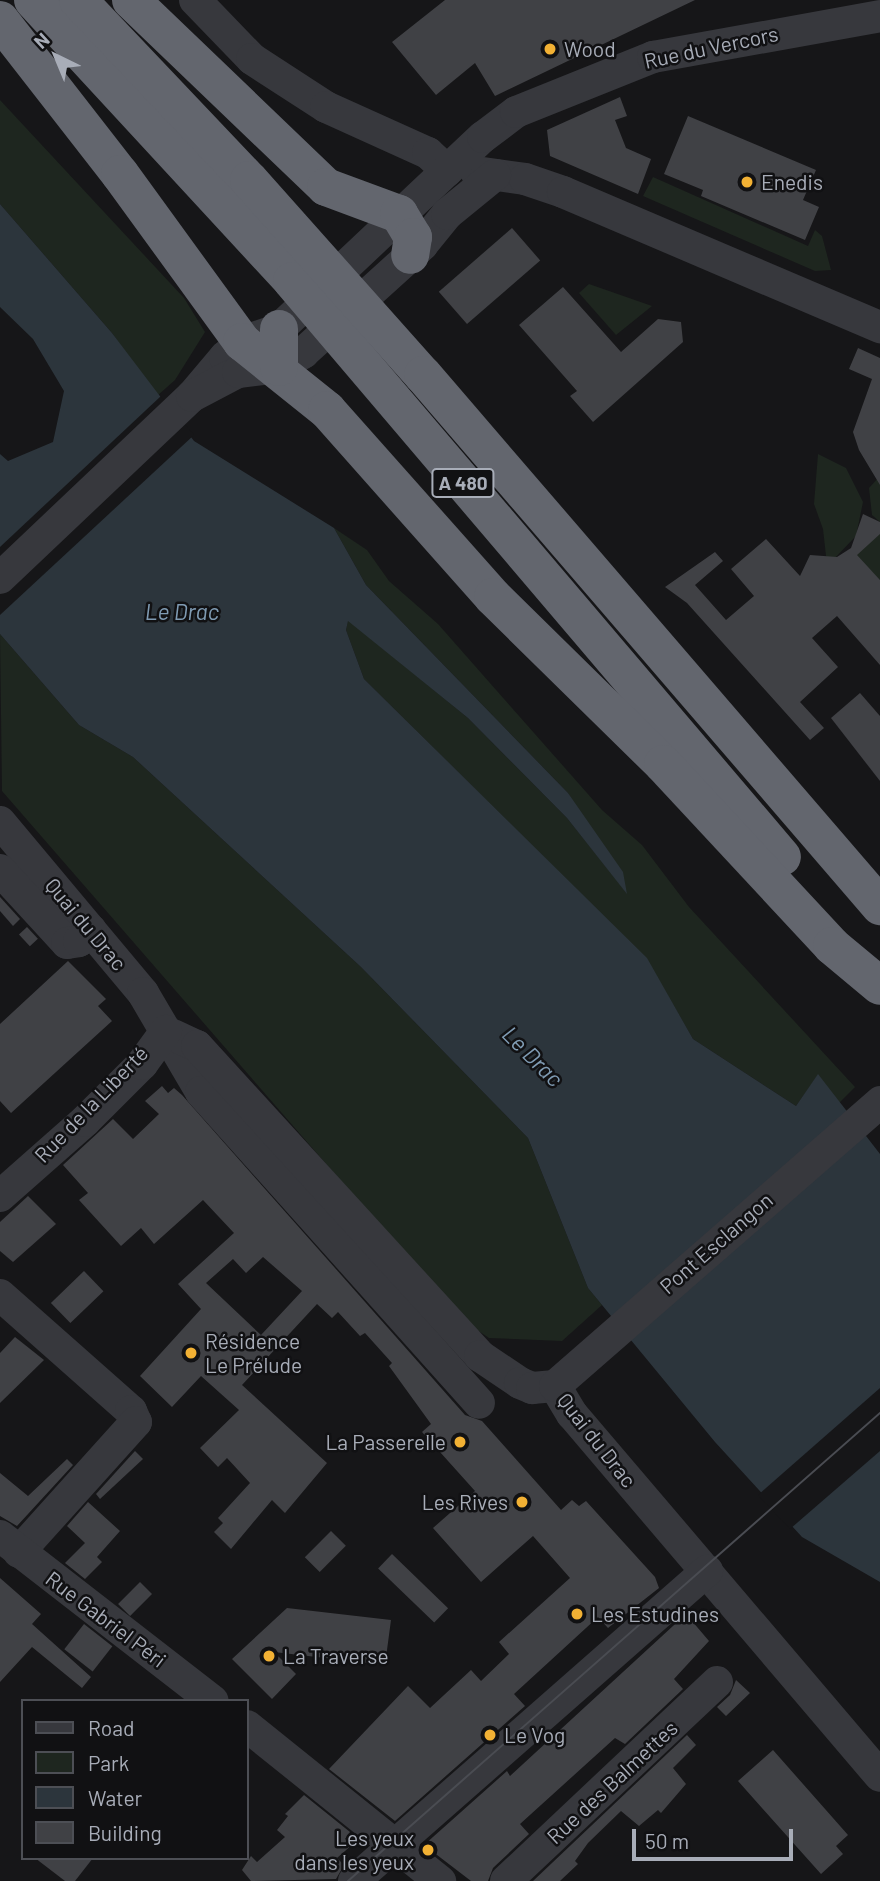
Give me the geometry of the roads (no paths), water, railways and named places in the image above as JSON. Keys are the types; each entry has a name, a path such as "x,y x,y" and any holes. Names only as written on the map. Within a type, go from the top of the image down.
{"highway":[{"name":"A 480","path":"33,0 292,281 708,768 880,976"},
{"name":"A 480","path":"78,0 249,180 423,375 880,906"},
{"path":"131,0 326,187 399,214 413,237 403,261"},
{"path":"0,20 121,174 243,342 287,349 327,410 493,597 663,764 832,946 880,986"}],"street":[{"path":"195,0 251,59 326,107 428,153 447,171 501,175 563,192 880,327"},
{"name":"Rue du Vercors","path":"287,349 372,241 516,112 653,57 880,16"},
{"path":"447,171 447,214"},
{"path":"192,396 287,349 403,261 447,214 501,175"},
{"path":"0,578 192,396 208,373 243,342"},
{"name":"Quai du Drac","path":"0,822 143,993 201,1092 480,1403"},
{"path":"0,870 67,943 79,941 90,930"},
{"name":"Quai du Drac","path":"166,1031 197,1046 480,1356 500,1374 532,1388 555,1386 572,1414 880,1776"},
{"name":"Rue de la Liberté","path":"0,1196 132,1055 166,1031"},
{"name":"Pont Esclangon","path":"555,1386 880,1102"},
{"path":"0,1296 131,1411 136,1422 9,1544"},
{"name":"Rue Gabriel Péri","path":"9,1544 210,1699"},
{"path":"354,1881 707,1571"},
{"name":"Rue des Balmettes","path":"506,1881 718,1682"},
{"path":"248,1728 440,1881"}],"water":[{"name":"Le Drac","path":"0,204 112,333 194,441 334,528 366,585 568,793 623,872 627,894 567,818 468,718 348,621 346,630 364,679 647,958 693,1039 796,1106 818,1074 880,1154 880,1582 802,1537 715,1442 588,1288 528,1138 361,967 133,757 79,725 0,634 0,454 8,461 53,442 64,391 33,339 0,307"}],"tram line":[{"path":"348,1881 880,1413"}],"place":[{"name":"Wood","path":"550,49"},
{"name":"Enedis","path":"747,182"},
{"name":"Résidence Le Prélude","path":"191,1353"},
{"name":"La Passerelle","path":"460,1442"},
{"name":"Les Rives","path":"522,1502"},
{"name":"Les Estudines","path":"577,1614"},
{"name":"La Traverse","path":"269,1656"},
{"name":"Le Vog","path":"490,1735"},
{"name":"Les yeux dans les yeux","path":"428,1850"}]}
